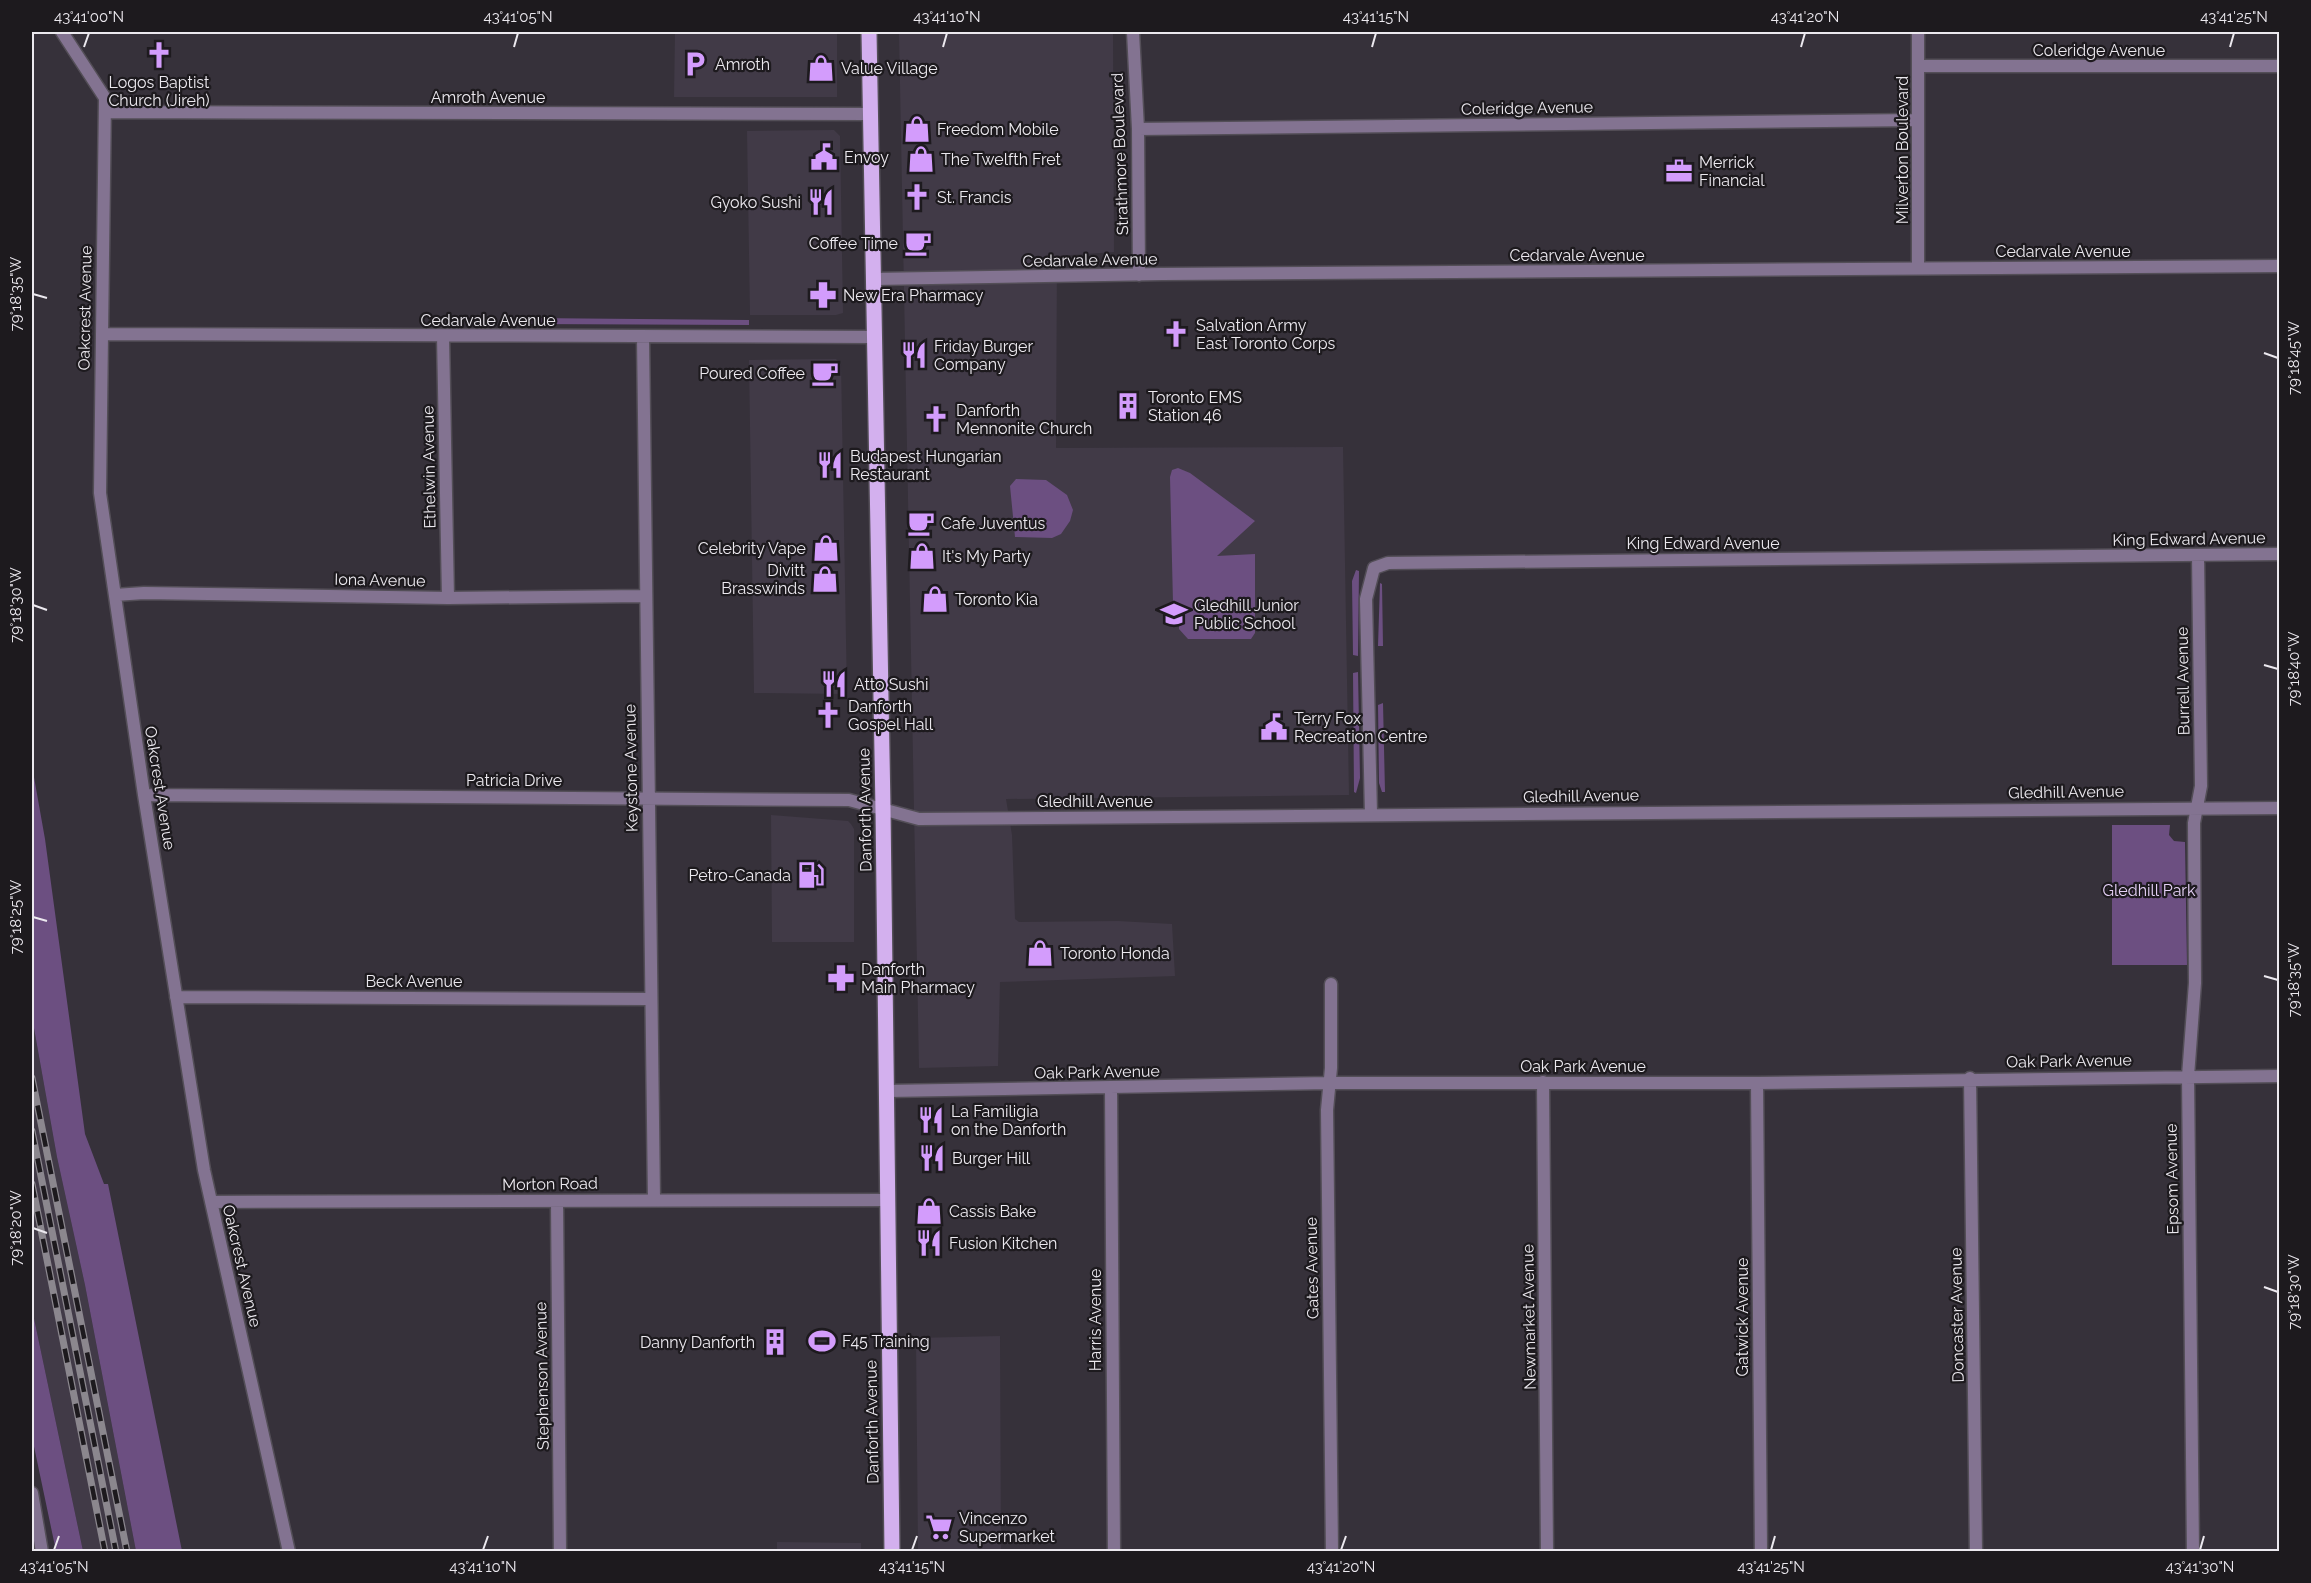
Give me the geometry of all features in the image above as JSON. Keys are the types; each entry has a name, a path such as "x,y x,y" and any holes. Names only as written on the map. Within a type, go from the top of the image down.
{"main road":[{"name":"Danforth Avenue","path":"869,32 883,809 892,1551"}],"street":[{"name":"Oakcrest Avenue","path":"62,32 105,98 100,493 144,795 211,1202 289,1551"},
{"name":"Strathmore Boulevard","path":"1133,32 1138,129 1139,275"},
{"name":"Milverton Boulevard","path":"1918,32 1918,268"},
{"name":"Coleridge Avenue","path":"1918,66 2280,66"},
{"name":"Amroth Avenue","path":"105,112 871,114"},
{"name":"Coleridge Avenue","path":"1138,129 1917,120"},
{"name":"Cedarvale Avenue","path":"874,279 2280,266"},
{"name":"Cedarvale Avenue","path":"102,334 874,337"},
{"name":"Ethelwin Avenue","path":"443,336 448,598"},
{"name":"Keystone Avenue","path":"643,337 654,1199"},
{"name":"King Edward Avenue","path":"1371,814 1366,599 1369,580 1374,568 1388,562 2280,554"},
{"name":"Burrell Avenue","path":"2198,555 2200,786 2198,807"},
{"name":"Iona Avenue","path":"115,595 144,593 448,598 645,596"},
{"name":"Patricia Drive","path":"144,795 849,800 883,809"},
{"name":"Epsom Avenue","path":"2193,1551 2188,1076 2195,983 2194,823 2198,807"},
{"name":"Gledhill Avenue","path":"883,809 919,819 2280,808"},
{"name":"Gates Avenue","path":"1331,984 1330,1083 1326,1110 1332,1551"},
{"name":"Beck Avenue","path":"176,997 651,999"},
{"name":"Oak Park Avenue","path":"887,1091 1330,1083 1756,1083 1970,1078 2280,1076"},
{"name":"Doncaster Avenue","path":"1970,1078 1976,1551"},
{"name":"Newmarket Avenue","path":"1543,1082 1547,1551"},
{"name":"Gatwick Avenue","path":"1756,1083 1761,1551"},
{"name":"Harris Avenue","path":"1111,1088 1114,1551"},
{"name":"Morton Road","path":"211,1202 888,1200"},
{"name":"Stephenson Avenue","path":"557,1201 560,1551"},
{"path":"32,1492 42,1551"}],"shaded area":[{"path":"675,32 837,32 837,97 674,97"},
{"path":"899,32 1113,32 1114,252 1057,256 1056,448 1343,447 1349,795 1006,799 1012,835 1015,919 1019,922 1118,921 1172,924 1175,976 1000,982 998,1066 919,1068"},
{"path":"834,130 840,136 843,313 836,315 750,315 747,131"},
{"path":"836,359 841,364 847,694 754,693 749,360"},
{"path":"771,815 848,821 851,824 854,829 854,942 772,942"},
{"path":"32,1017 57,1157 85,1285 136,1551 83,1551 32,1309"},
{"path":"1000,1336 1001,1551 918,1551 916,1338"},
{"path":"777,1542 861,1543 861,1551 777,1551"}],"green space":[{"path":"530,318 749,320 749,325 530,324"},
{"path":"1178,468 1190,473 1255,521 1217,556 1255,554 1255,633 1251,639 1188,639 1179,629 1179,604 1173,603 1170,477 1172,470"},
{"path":"1016,479 1046,480 1067,495 1073,510 1070,521 1061,534 1052,538 1015,537 1010,486"},
{"path":"1356,570 1359,571 1358,656 1353,655 1352,581"},
{"path":"1380,583 1382,584 1383,646 1378,646"},
{"path":"1358,672 1360,778 1356,793 1354,792 1353,673"},
{"path":"1383,703 1385,792 1382,792 1379,783 1378,705"},
{"path":"32,766 45,839 85,1134 104,1184 108,1184 182,1551 136,1551 85,1285 57,1157 32,1017"},
{"name":"Gledhill Park","path":"2112,825 2170,825 2169,835 2174,841 2185,842 2187,965 2112,965"},
{"path":"32,1309 83,1551 56,1551 32,1437"}],"railway":[{"path":"32,1078 127,1552"},
{"path":"32,1131 116,1552"},
{"path":"32,1184 105,1552"}],"place":[{"name":"Logos Baptist Church (Jireh)","path":"159,55"},
{"name":"Amroth","path":"695,64"},
{"name":"Value Village","path":"821,68"},
{"name":"Freedom Mobile","path":"917,129"},
{"name":"Envoy","path":"824,157"},
{"name":"The Twelfth Fret","path":"921,159"},
{"name":"Merrick Financial","path":"1679,171"},
{"name":"St. Francis","path":"917,197"},
{"name":"Gyoko Sushi","path":"821,202"},
{"name":"Coffee Time","path":"918,243"},
{"name":"New Era Pharmacy","path":"823,295"},
{"name":"Salvation Army East Toronto Corps","path":"1176,334"},
{"name":"Friday Burger Company","path":"914,355"},
{"name":"Poured Coffee","path":"825,373"},
{"name":"Toronto EMS Station 46","path":"1128,406"},
{"name":"Danforth Mennonite Church","path":"936,419"},
{"name":"Budapest Hungarian Restaurant","path":"830,465"},
{"name":"Cafe Juventus","path":"921,523"},
{"name":"Celebrity Vape","path":"826,548"},
{"name":"It's My Party","path":"922,556"},
{"name":"Divitt Brasswinds","path":"825,579"},
{"name":"Toronto Kia","path":"935,599"},
{"name":"Gledhill Junior Public School","path":"1174,614"},
{"name":"Atto Sushi","path":"834,684"},
{"name":"Danforth Gospel Hall","path":"828,715"},
{"name":"Terry Fox Recreation Centre","path":"1274,727"},
{"name":"Petro-Canada","path":"811,875"},
{"name":"Toronto Honda","path":"1040,953"},
{"name":"Danforth Main Pharmacy","path":"841,978"},
{"name":"La Familigia on the Danforth","path":"931,1120"},
{"name":"Burger Hill","path":"932,1158"},
{"name":"Cassis Bake","path":"929,1211"},
{"name":"Fusion Kitchen","path":"929,1243"},
{"name":"F45 Training","path":"822,1341"},
{"name":"Danny Danforth","path":"775,1342"},
{"name":"Vincenzo Supermarket","path":"939,1527"}]}
